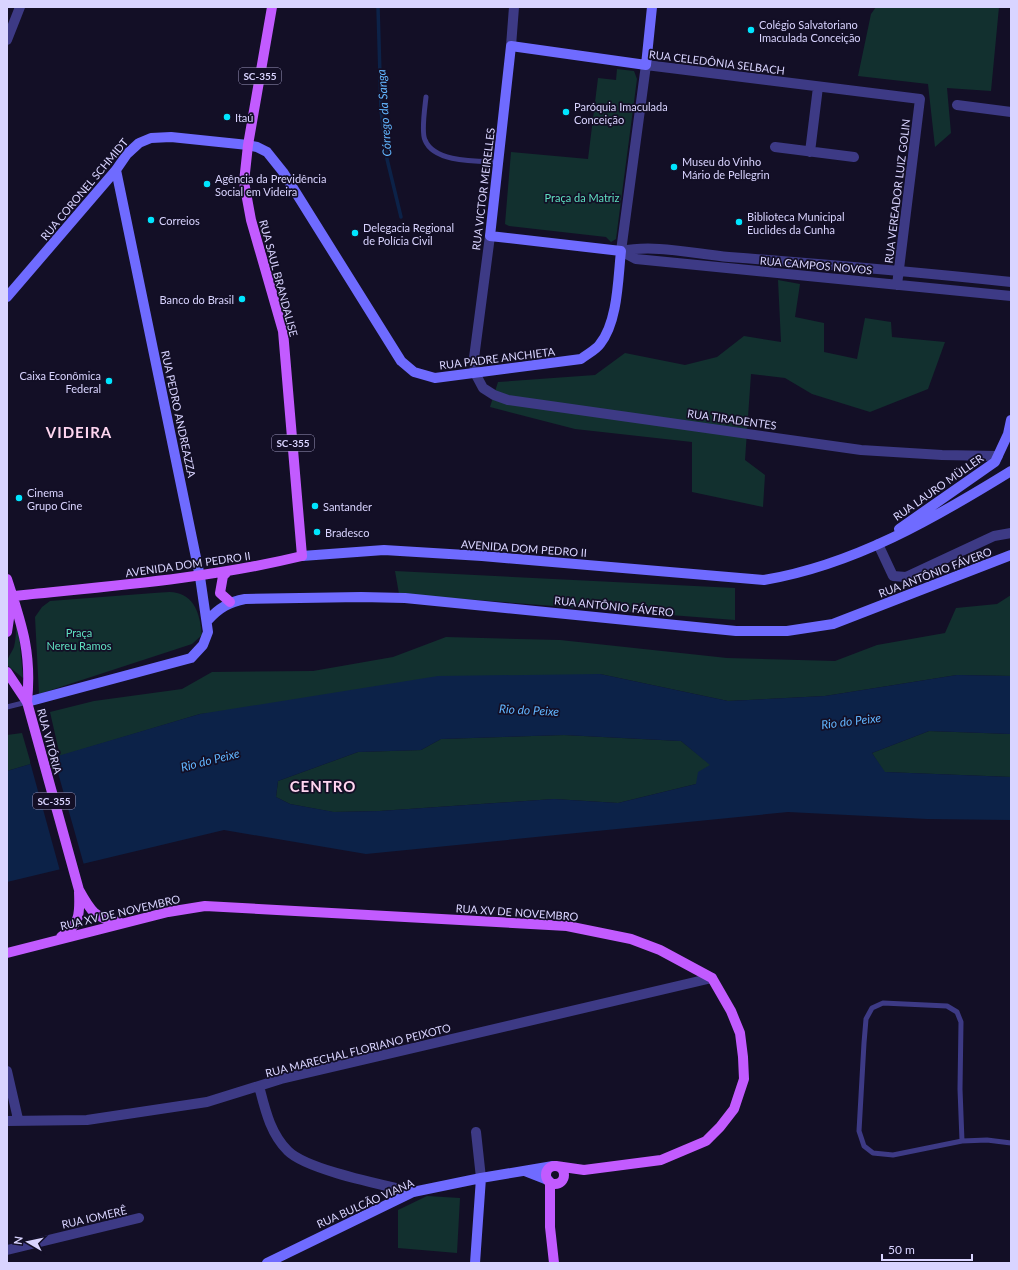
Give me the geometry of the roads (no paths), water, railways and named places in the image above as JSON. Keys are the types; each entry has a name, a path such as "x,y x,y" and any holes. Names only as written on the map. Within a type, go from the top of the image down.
{"main road":[{"name":"RUA SAUL BRANDALISE","path":"272,7 248,145 244,182 251,220 283,331 302,556"},
{"path":"646,65 652,7"},
{"name":"RUA CELEDÔNIA SELBACH","path":"511,46 646,65"},
{"name":"RUA VICTOR MEIRELLES","path":"490,236 511,46"},
{"name":"RUA CORONEL SCHMIDT","path":"7,297 116,170 127,154 139,143 151,138 171,137 248,145"},
{"name":"RUA PADRE ANCHIETA","path":"248,145 267,152 283,172 402,361 414,372 435,378 581,359 600,344 608,330 614,309 621,251"},
{"name":"RUA PEDRO ANDREAZZA","path":"27,702 191,658 203,645 207,637 208,620 200,576 116,170"},
{"name":"RUA CAMPOS NOVOS","path":"490,236 621,251"},
{"name":"RUA LAURO MÜLLER","path":"878,544 995,462 1008,434 1011,420"},
{"name":"AVENIDA DOM PEDRO II","path":"13,596 200,576 227,572 302,556 384,550 482,556 764,580 791,575 878,544 934,518 1011,471"},
{"name":"RUA ANTÔNIO FÁVERO","path":"208,620 216,610 230,602 274,598 361,597 405,598 736,631 787,631 833,624 1011,555"},
{"path":"227,572 223,576 220,592 230,602"},
{"name":"RUA VITÓRIA","path":"7,579 20,618 28,654 30,677 27,702 79,890 79,916 76,924 70,931 60,938"},
{"path":"7,632 13,596"},
{"path":"7,672 27,702"},
{"name":"RUA VITÓRIA","path":"79,890 95,915 107,920 123,923"},
{"name":"RUA XV DE NOVEMBRO","path":"7,953 60,938 168,912 205,906 567,926 632,939 660,950 712,978"},
{"path":"525,1171 554,1182 584,1170 661,1160 706,1141 734,1110 744,1079 740,1033 731,1011 712,978"},
{"path":"554,1182 563,1177 563,1172 555,1166 547,1172 554,1182 550,1227 554,1263"},
{"name":"RUA BULCÃO VIANA","path":"267,1263 413,1192 481,1178 555,1166 584,1170"},
{"path":"474,1263 481,1178"}],"street":[{"path":"7,40 20,7"},
{"name":"RUA VICTOR MEIRELLES","path":"511,46 514,7"},
{"path":"621,251 646,65"},
{"name":"RUA CELEDÔNIA SELBACH","path":"646,65 920,99"},
{"path":"810,152 818,87"},
{"name":"RUA VEREADOR LUIZ GOLIN","path":"897,285 920,99"},
{"path":"957,105 1011,112"},
{"path":"775,147 854,157"},
{"name":"RUA VICTOR MEIRELLES","path":"475,373 474,358 490,236"},
{"name":"RUA CAMPOS NOVOS","path":"621,251 637,248 722,257 899,270 1011,282"},
{"name":"RUA CAMPOS NOVOS","path":"621,251 636,259 1011,296"},
{"name":"RUA TIRADENTES","path":"475,373 483,388 494,395 508,400 861,450 942,455 998,456"},
{"path":"878,544 893,576 906,577 994,536 1011,533"},
{"name":"RUA MARECHAL FLORIANO PEIXOTO","path":"7,1121 18,1119 87,1120 207,1102 281,1079 712,978"},
{"path":"7,1071 18,1119"},
{"path":"260,1086 268,1120 288,1151 307,1163 413,1192"},
{"path":"476,1132 481,1178"},
{"name":"RUA IOMERÊ","path":"7,1250 139,1218"}],"lane":[{"path":"426,97 424,139 429,147 438,154 454,159 499,162"},
{"path":"7,707 27,702"},
{"path":"962,1142 960,1089 961,1022 957,1012 947,1006 883,1003 872,1008 866,1019 859,1131 864,1146 873,1153 893,1155 962,1142 987,1140 1011,1143"}],"water":[{"name":"Rio do Peixe","path":"600,674 728,701 825,696 957,675 1011,676 1011,734 929,731 872,753 885,772 1011,777 1011,820 927,819 788,812 366,854 224,830 7,882 7,771 200,714 438,676","holes":["564,735 681,741 710,765 698,772 696,784 618,803 554,799 380,811 334,812 290,804 276,797 278,781 358,752 421,750 441,739"]}],"waterway":[{"name":"Córrego da Sanga","path":"378,7 381,110 387,159 401,217"}],"place":[{"name":"Colégio Salvatoriano Imaculada Conceição","path":"751,30"},
{"name":"Paróquia Imaculada Conceição","path":"566,112"},
{"name":"Itaú","path":"227,117"},
{"name":"Museu do Vinho Mário de Pellegrin","path":"674,167"},
{"name":"Agência da Previdência Social em Videira","path":"207,184"},
{"name":"Correios","path":"151,220"},
{"name":"Biblioteca Municipal Euclides da Cunha","path":"739,222"},
{"name":"Delegacia Regional de Polícia Civil","path":"355,233"},
{"name":"Banco do Brasil","path":"242,299"},
{"name":"Caixa Econômica Federal","path":"109,381"},
{"name":"Cinema Grupo Cine","path":"19,498"},
{"name":"Santander","path":"315,506"},
{"name":"Bradesco","path":"317,532"}],"district":[{"name":"VIDEIRA","path":"79,432"},
{"name":"CENTRO","path":"323,786"}],"park label":[{"name":"Praça da Matriz","path":"582,197"},
{"name":"Praça Nereu Ramos","path":"79,638"}]}
